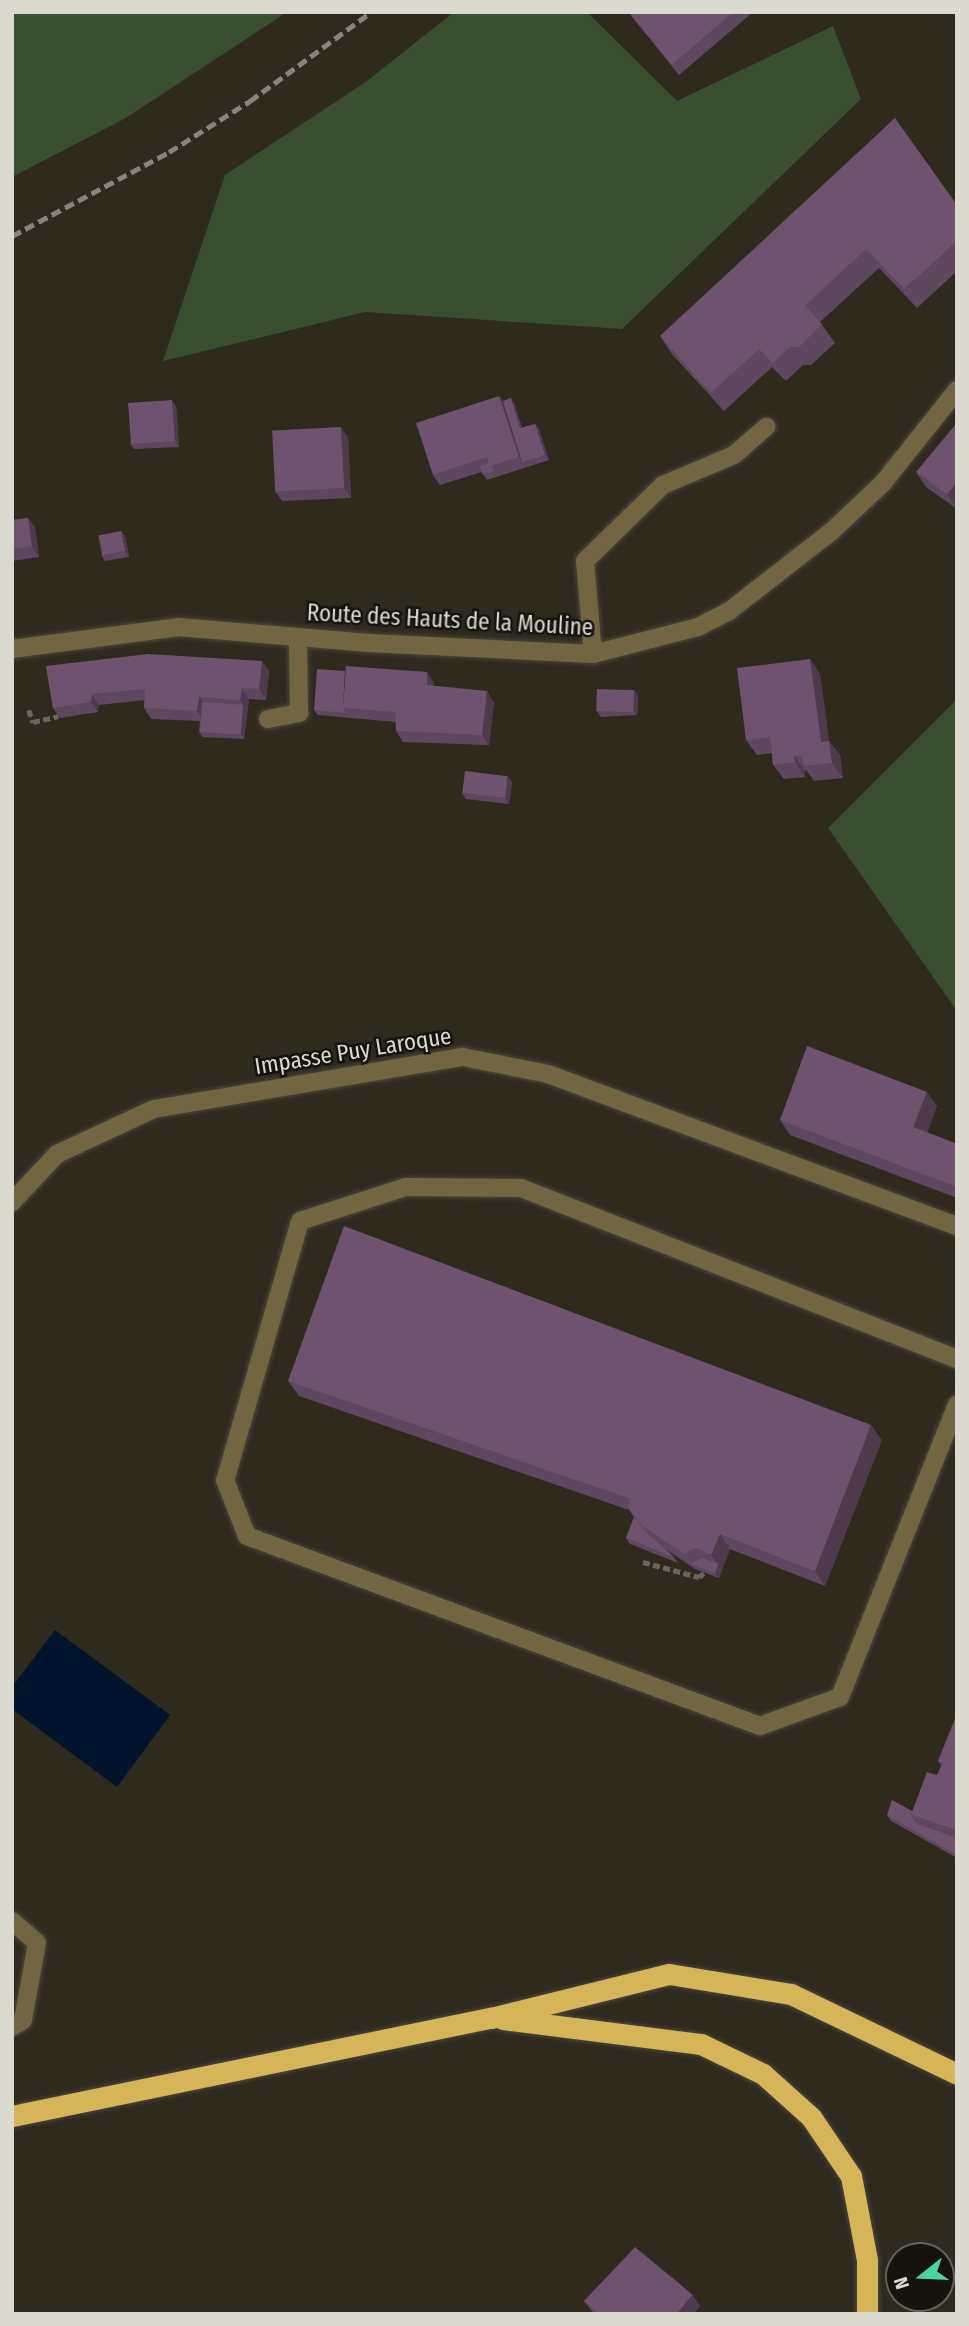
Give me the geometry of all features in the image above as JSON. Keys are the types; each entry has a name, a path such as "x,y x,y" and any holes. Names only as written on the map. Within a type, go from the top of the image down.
{"highway":[{"path":"12,2116 491,2018 669,1974 791,1994 957,2074"},
{"path":"491,2018 701,2044 763,2074 811,2117 851,2176 867,2260 867,2314"}],"street":[{"name":"Route des Hauts de la Mouline","path":"12,649 177,627 298,638 593,654 698,626 728,612 832,531 883,483 957,390"},
{"path":"593,654 585,561 663,485 734,455 766,427"},
{"path":"268,719 299,713 298,638"},
{"name":"Impasse Puy Laroque","path":"12,1202 57,1154 154,1109 463,1058 548,1074 957,1226"},
{"path":"957,1359 521,1188 406,1187 300,1221 225,1480 247,1536 760,1726 840,1698 957,1404"},
{"path":"12,1921 37,1943 23,2020 12,2027"}],"path":[{"path":"29,710 33,722 58,716"},
{"path":"643,1562 699,1577 704,1573"}],"green space":[{"path":"12,12 287,12 126,118 12,177"},
{"path":"454,12 587,12 677,101 833,26 861,99 622,329 365,312 163,361 225,175 367,81"},
{"path":"957,699 957,1011 828,828"}],"water":[{"path":"55,1630 170,1715 117,1787 12,1709 12,1687"}],"building":[{"path":"629,12 733,12 672,65"},
{"path":"895,118 957,205 957,241 904,289 866,249 805,306 822,324 799,347 790,347 773,363 759,349 711,393 660,336"},
{"path":"499,396 519,457 490,466 487,457 433,475 416,423"},
{"path":"511,398 520,428 535,424 545,455 522,462 503,401"},
{"path":"172,400 175,441 131,444 128,403"},
{"path":"957,423 957,482 947,494 916,472"},
{"path":"341,427 344,488 275,492 272,431"},
{"path":"489,463 494,471 483,475 480,466"},
{"path":"28,518 32,546 12,549 12,520"},
{"path":"121,531 125,551 102,555 98,535"},
{"path":"148,654 262,661 259,689 242,688 240,700 199,697 197,711 144,708 145,689 92,694 91,702 53,708 46,666"},
{"path":"810,659 821,742 829,741 832,763 804,766 802,755 794,756 795,762 773,765 770,737 746,740 737,668"},
{"path":"346,666 427,672 427,685 487,691 482,735 396,731 395,712 343,708"},
{"path":"317,669 345,671 343,708 346,713 314,710"},
{"path":"597,689 634,690 633,712 596,711"},
{"path":"202,702 243,705 241,735 200,732"},
{"path":"465,771 508,776 505,798 462,793"},
{"path":"807,1046 927,1092 913,1127 957,1144 957,1187 780,1120"},
{"path":"344,1226 871,1425 815,1571 720,1534 711,1555 696,1548 684,1554 641,1525 628,1507 631,1499 288,1381"},
{"path":"634,1517 648,1534 674,1557 626,1538"},
{"path":"702,1558 718,1564 715,1573 691,1564"},
{"path":"957,1714 957,1829 953,1829 911,1815 927,1772 937,1775 943,1763 938,1761"},
{"path":"892,1800 912,1811 911,1815 917,1824 957,1838 957,1855 887,1815"},
{"path":"635,2247 693,2295 676,2314 599,2314 584,2301"}],"railway":[{"path":"12,236 169,152 250,101 371,12"}]}
